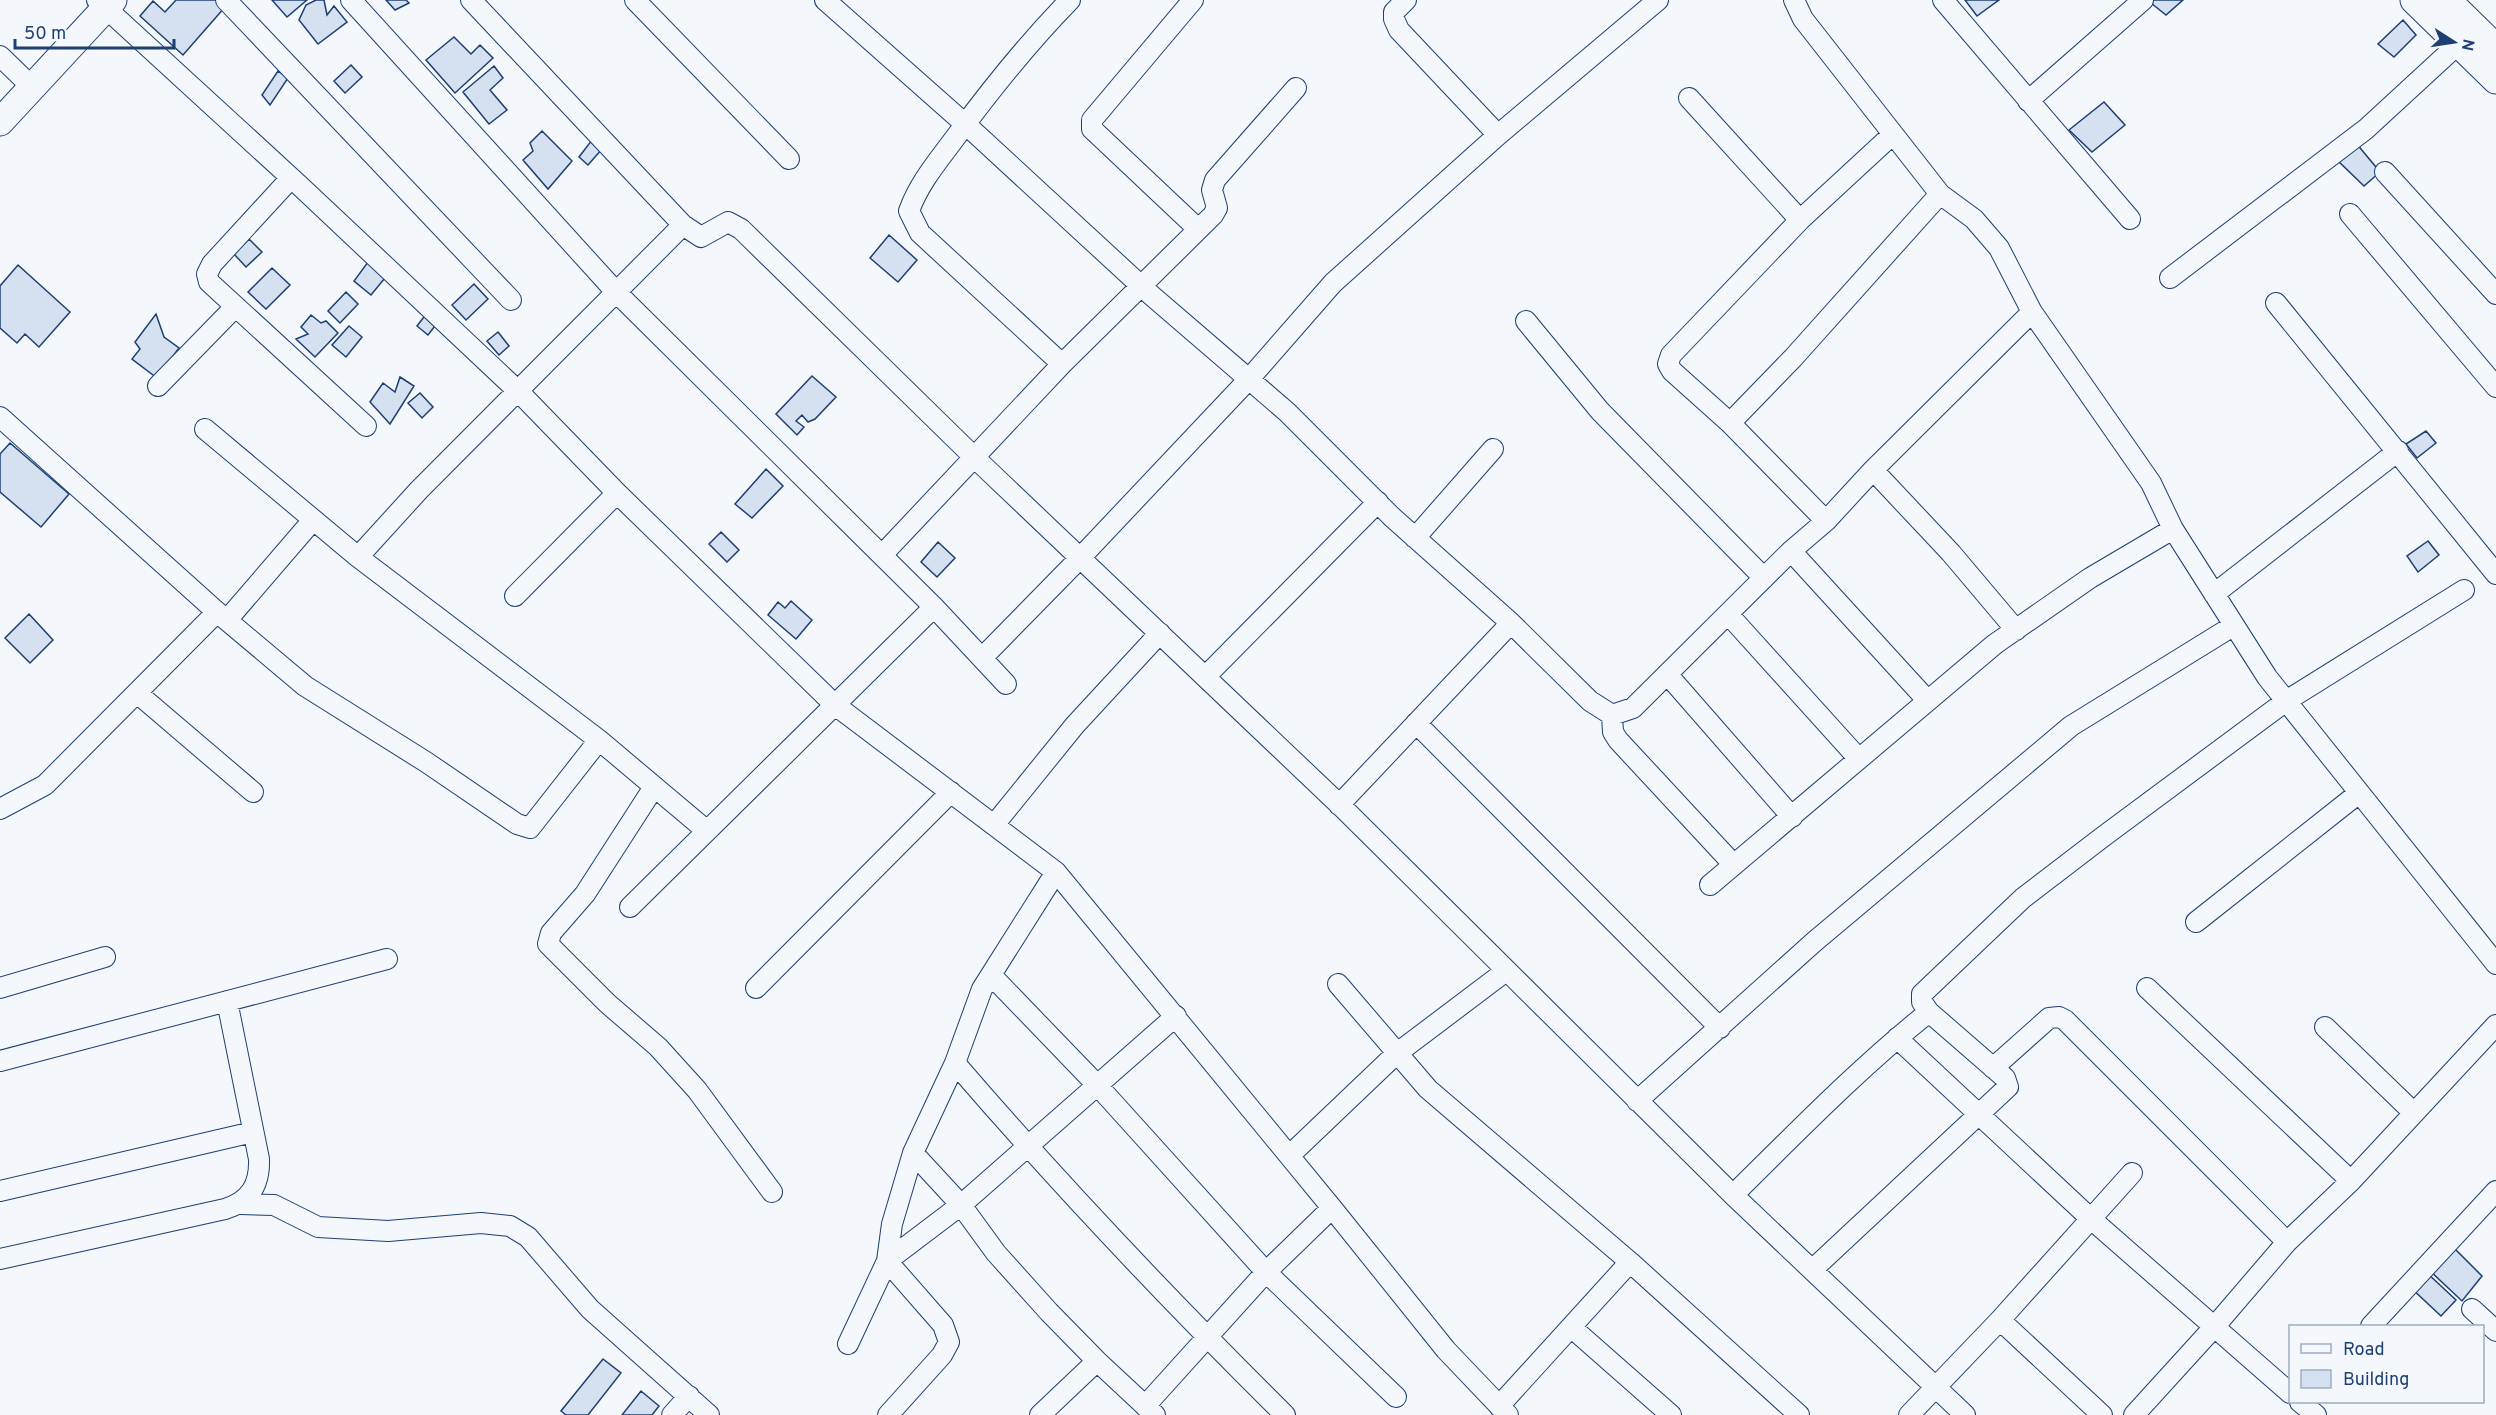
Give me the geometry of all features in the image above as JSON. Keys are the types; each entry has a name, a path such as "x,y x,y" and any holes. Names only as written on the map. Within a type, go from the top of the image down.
{"street":[{"path":"226,0 510,300"},
{"path":"351,0 616,293 934,607 1006,684"},
{"path":"471,0 683,225 701,237 724,223 735,225 975,458 1339,805 1733,1195 1965,1415"},
{"path":"635,0 789,159"},
{"path":"825,0 965,124 1140,285 1287,412 1415,538 1511,623 1590,701 1612,715"},
{"path":"1062,364 920,233 912,222 909,211 917,189 965,124 1029,41 1070,0"},
{"path":"1193,0 1092,120 1092,129 1198,229"},
{"path":"1406,0 1394,12 1394,19 1399,30 1498,135"},
{"path":"982,657 1081,557 1249,379 1333,283 1498,135 1658,0"},
{"path":"1794,0 1803,19 1940,194 1974,219 1993,240 2013,271 2032,312 2151,483 2173,529 2233,626 2286,701 2496,964"},
{"path":"1943,0 2130,219"},
{"path":"2028,101 2143,0"},
{"path":"2414,0 2467,36 2496,48"},
{"path":"2447,0 2496,81"},
{"path":"0,123 105,3 519,392 616,493 835,705 1056,873 1290,1155 1446,1350 1503,1410 1571,1327 1630,1262"},
{"path":"2170,278 2366,129 2467,36"},
{"path":"0,56 32,87"},
{"path":"882,555 1062,364 1217,208 1212,190 1215,180 1296,88"},
{"path":"1689,98 1800,220"},
{"path":"1826,521 1730,423 1672,371 1669,359 1800,220 1892,135"},
{"path":"2385,172 2496,294"},
{"path":"291,178 212,264 207,274 209,282 366,426"},
{"path":"1730,423 1793,358 1940,194"},
{"path":"2350,214 2496,387"},
{"path":"358,557 419,490 683,225"},
{"path":"2276,303 2496,574"},
{"path":"158,386 235,307"},
{"path":"1612,715 1634,708 1791,551 1826,521 1873,470 2032,312"},
{"path":"1526,321 1600,411 1764,578"},
{"path":"0,417 222,616 305,686 524,827 530,828 534,824 599,740"},
{"path":"205,429 358,557 599,740 707,831"},
{"path":"1415,538 1493,449"},
{"path":"2214,594 2398,451"},
{"path":"1873,470 1951,553 2016,630"},
{"path":"515,596 616,493"},
{"path":"1205,677 1378,502"},
{"path":"0,809 45,785 137,693 222,616 313,520"},
{"path":"1710,885 1927,700 2016,630 2090,578 2173,529"},
{"path":"1791,551 1927,700"},
{"path":"1812,1270 2008,1086 2005,1078 1929,1012 1922,1002 1922,994 2023,898 2286,701 2464,590"},
{"path":"630,907 934,607"},
{"path":"1728,614 1859,759"},
{"path":"1339,805 1511,623"},
{"path":"1637,1101 1814,942 2071,726 2233,626"},
{"path":"994,825 1075,725 1160,633"},
{"path":"1666,674 1792,817"},
{"path":"137,693 253,792"},
{"path":"1612,715 1612,732 1618,740 1734,865"},
{"path":"1416,723 1720,1028"},
{"path":"654,787 585,894 551,933 548,944 607,1003 658,1047 697,1090 772,1192"},
{"path":"756,988 951,792"},
{"path":"2196,922 2359,794"},
{"path":"848,1344 887,1261 892,1224 913,1153 956,1063 982,989 1056,873"},
{"path":"0,988 105,957"},
{"path":"0,1061 387,959"},
{"path":"1290,1155 1396,1054 1506,971"},
{"path":"991,975 1098,1086 1266,1272 1396,1397"},
{"path":"1338,984 1428,1089 1630,1262 1799,1415"},
{"path":"2147,988 2351,1181"},
{"path":"226,1001 254,1132 260,1173 258,1183 240,1204"},
{"path":"1733,1195 1897,1038 1929,1012"},
{"path":"887,1261 961,1205 1176,1016"},
{"path":"1993,1068 2049,1018 2059,1017 2065,1020 2287,1242"},
{"path":"2134,1415 2287,1242 2351,1181 2496,1025"},
{"path":"2325,1027 2414,1113"},
{"path":"1897,1038 2090,1218 2289,1392"},
{"path":"956,1063 1026,1146 1207,1337 1285,1415"},
{"path":"0,1191 254,1132"},
{"path":"913,1153 961,1205 996,1253 1097,1361 1150,1410 1207,1337 1266,1272 1332,1208"},
{"path":"1910,1415 1934,1386 2000,1320 2132,1173"},
{"path":"2372,1325 2494,1196"},
{"path":"0,1259 240,1204 274,1205 318,1227 387,1231 481,1223 510,1226 528,1237 590,1309 710,1415"},
{"path":"887,1261 943,1325 949,1342 942,1355 888,1415"},
{"path":"2472,1309 2496,1331"},
{"path":"2000,1320 2102,1415"},
{"path":"1571,1327 1671,1415"},
{"path":"1041,1415 1097,1361"},
{"path":"672,1415 689,1396"},
{"path":"2302,1403 2316,1415"}],"building":[{"path":"176,0 218,0 225,7 183,55 140,16 153,1 165,12"},
{"path":"272,0 307,0 287,17"},
{"path":"316,0 324,0 327,15 334,6 347,22 318,44 299,20 306,5"},
{"path":"386,0 406,0 409,3 395,10"},
{"path":"1965,0 1999,0 1977,16"},
{"path":"2154,0 2183,0 2166,15 2151,3"},
{"path":"2403,20 2416,35 2394,57 2378,44"},
{"path":"454,37 471,54 480,45 493,58 455,93 426,60"},
{"path":"351,65 362,77 345,93 334,81"},
{"path":"494,66 503,78 490,90 507,110 489,124 463,92"},
{"path":"278,71 288,78 270,105 262,95"},
{"path":"2104,102 2125,125 2092,152 2069,130"},
{"path":"542,131 572,161 548,189 523,160 533,151 530,143"},
{"path":"592,140 602,149 588,165 579,157"},
{"path":"2356,143 2380,172 2364,186 2334,157"},
{"path":"889,235 917,260 898,282 870,258"},
{"path":"249,239 262,252 246,267 234,254"},
{"path":"371,258 389,273 371,295 354,281"},
{"path":"18,265 70,312 39,347 25,334 17,343 0,328 0,286"},
{"path":"272,268 290,285 266,309 248,292"},
{"path":"474,284 488,299 466,320 452,305"},
{"path":"346,292 358,304 340,323 328,311"},
{"path":"427,313 438,322 428,335 417,326"},
{"path":"156,314 164,337 179,348 157,378 132,359 140,349 135,342"},
{"path":"311,315 321,323 326,321 338,333 315,357 296,339 308,334 301,327"},
{"path":"349,326 362,337 346,357 332,345"},
{"path":"498,332 509,346 499,355 487,341"},
{"path":"812,376 836,397 815,419 808,422 802,415 796,421 804,427 797,435 776,414"},
{"path":"400,377 414,386 390,424 370,402 383,383 395,392"},
{"path":"420,393 433,407 422,418 408,403"},
{"path":"2426,431 2436,443 2417,458 2406,444"},
{"path":"10,443 69,494 41,527 0,492 0,454"},
{"path":"766,469 783,486 752,518 735,504"},
{"path":"721,532 739,550 727,562 709,544"},
{"path":"2428,541 2439,555 2418,572 2407,556"},
{"path":"938,542 955,558 937,577 921,562"},
{"path":"791,601 812,620 796,639 768,615 778,602 785,608"},
{"path":"29,614 53,640 30,663 5,638"},
{"path":"2451,1245 2482,1276 2462,1301 2428,1269"},
{"path":"2426,1272 2456,1300 2441,1316 2409,1286"},
{"path":"603,1359 621,1373 588,1415 566,1415 561,1411"},
{"path":"641,1391 659,1406 652,1415 622,1415"}]}
